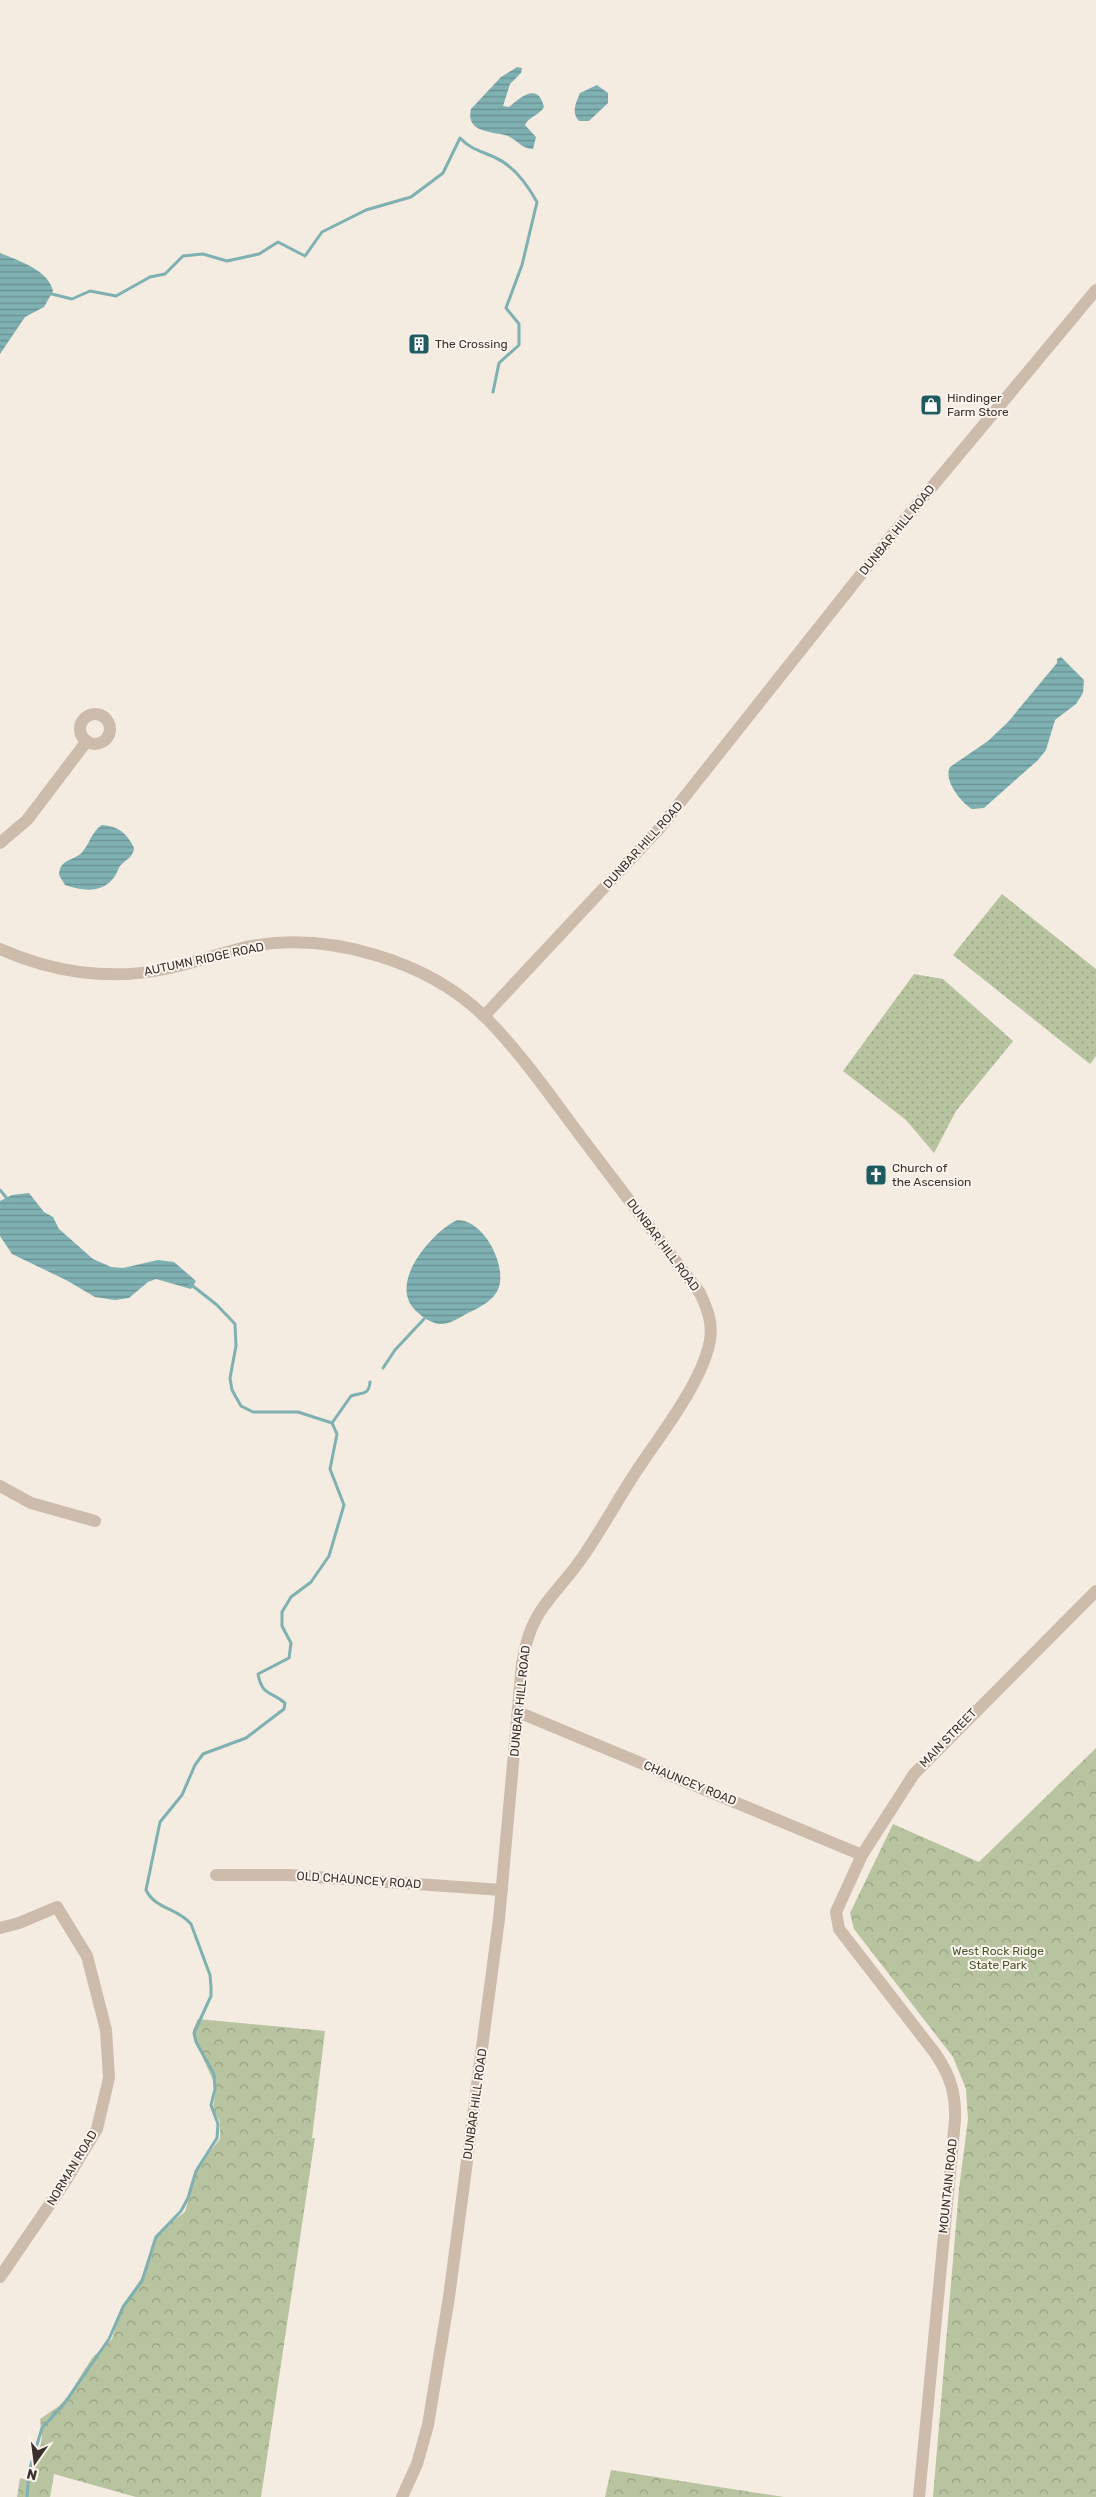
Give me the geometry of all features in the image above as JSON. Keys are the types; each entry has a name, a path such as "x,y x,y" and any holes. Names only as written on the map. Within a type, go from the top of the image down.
{"street":[{"name":"DUNBAR HILL ROAD","path":"402,2497 423,2445 436,2379 502,1890 524,1648 534,1619 548,1598 584,1555 689,1390 705,1357 710,1341 711,1326 706,1306 700,1293 539,1081 484,1016 659,829 901,524 1096,290"},
{"path":"0,843 27,820 87,741"},
{"name":"AUTUMN RIDGE ROAD","path":"0,949 14,956 63,970 91,974 117,974 163,970 257,946 284,943 340,947 383,958 421,974 458,995 484,1016"},
{"path":"0,1486 32,1503 95,1521"},
{"name":"MAIN STREET","path":"836,1912 862,1855 898,1796 926,1761 1096,1591"},
{"name":"CHAUNCEY ROAD","path":"518,1712 862,1855"},
{"name":"OLD CHAUNCEY ROAD","path":"216,1875 288,1875 502,1890"},
{"name":"NORMAN ROAD","path":"0,1928 19,1923 57,1907 87,1956 106,2030 109,2078 97,2129 65,2182 0,2277"},
{"name":"MOUNTAIN ROAD","path":"836,1912 839,1928 935,2053 948,2073 955,2093 955,2120 919,2497"}],"green space":[{"path":"1002,894 1096,969 1096,1056 1090,1064 953,955"},
{"path":"914,974 943,979 1013,1041 956,1111 934,1153 906,1120 843,1071"},
{"name":"West Rock Ridge State Park","path":"1096,1748 1096,2497 933,2497 959,2189 968,2119 966,2089 953,2057 854,1929 850,1913 893,1824 979,1862"},
{"path":"198,2019 325,2031 312,2138 315,2138 261,2497 136,2497 54,2474 50,2497 17,2497 20,2478 27,2480 40,2448 42,2437 40,2419 59,2406 68,2396 92,2358 112,2339 121,2308 145,2273 153,2241 162,2229 185,2212 197,2167 220,2139 220,2122 213,2109 216,2087 193,2036 193,2030"},
{"path":"611,2470 784,2497 605,2497"}],"water":[{"path":"517,67 522,68 521,73 510,84 503,106 509,107 524,96 533,93 541,99 544,107 525,125 536,137 533,149 523,146 508,136 476,127 470,117 471,109 501,77"},
{"path":"597,85 608,93 608,103 589,121 579,121 575,111 580,93"},
{"path":"0,253 39,272 45,277 53,291 44,307 25,317 0,354"},
{"path":"1061,657 1084,680 1083,693 1076,704 1055,720 1046,750 1038,760 984,808 972,809 954,790 949,778 948,772 950,767 988,741 1008,722 1057,663 1057,659"},
{"path":"102,825 113,827 125,834 134,848 132,854 105,886 85,890 65,885 59,875 62,865 80,854 96,830"},
{"path":"29,1193 44,1212 53,1217 59,1229 93,1259 111,1267 123,1268 158,1260 174,1262 196,1281 191,1289 156,1279 148,1282 129,1298 115,1300 95,1297 66,1280 12,1254 0,1236 0,1201 12,1195"},
{"path":"457,1220 467,1222 476,1227 491,1245 499,1267 499,1287 494,1296 482,1306 454,1321 439,1324 432,1322 416,1311 408,1300 409,1274 425,1247"}],"waterway":[{"path":"48,293 72,299 90,291 116,296 150,277 165,274 183,256 203,254 227,261 259,254 278,242 305,256 322,232 366,210 411,197 443,173 460,138 472,147 501,160 524,182 537,202 522,265 506,308 519,324 519,345 499,363 493,392"},
{"path":"0,1190 9,1201"},
{"path":"27,2497 29,2471 42,2428 64,2404 109,2339 123,2307 142,2281 156,2237 181,2211 188,2198 196,2171 217,2138 218,2124 211,2105 215,2089 214,2074 196,2042 194,2033 211,1996 210,1975 191,1924 180,1915 155,1901 146,1890 160,1822 182,1795 195,1765 203,1754 246,1738 284,1709 285,1703 265,1690 258,1674 289,1658 291,1643 282,1626 282,1612 291,1597 311,1582 329,1556 344,1505 330,1469 337,1434 332,1423 298,1412 253,1412 241,1406 232,1390 230,1378 236,1346 235,1324 217,1305 189,1283"},
{"path":"383,1368 395,1350 424,1319"},
{"path":"332,1423 351,1396 366,1392 370,1382"}],"place":[{"name":"The Crossing","path":"419,344"},
{"name":"Hindinger Farm Store","path":"931,405"},
{"name":"Church of the Ascension","path":"876,1175"}]}
